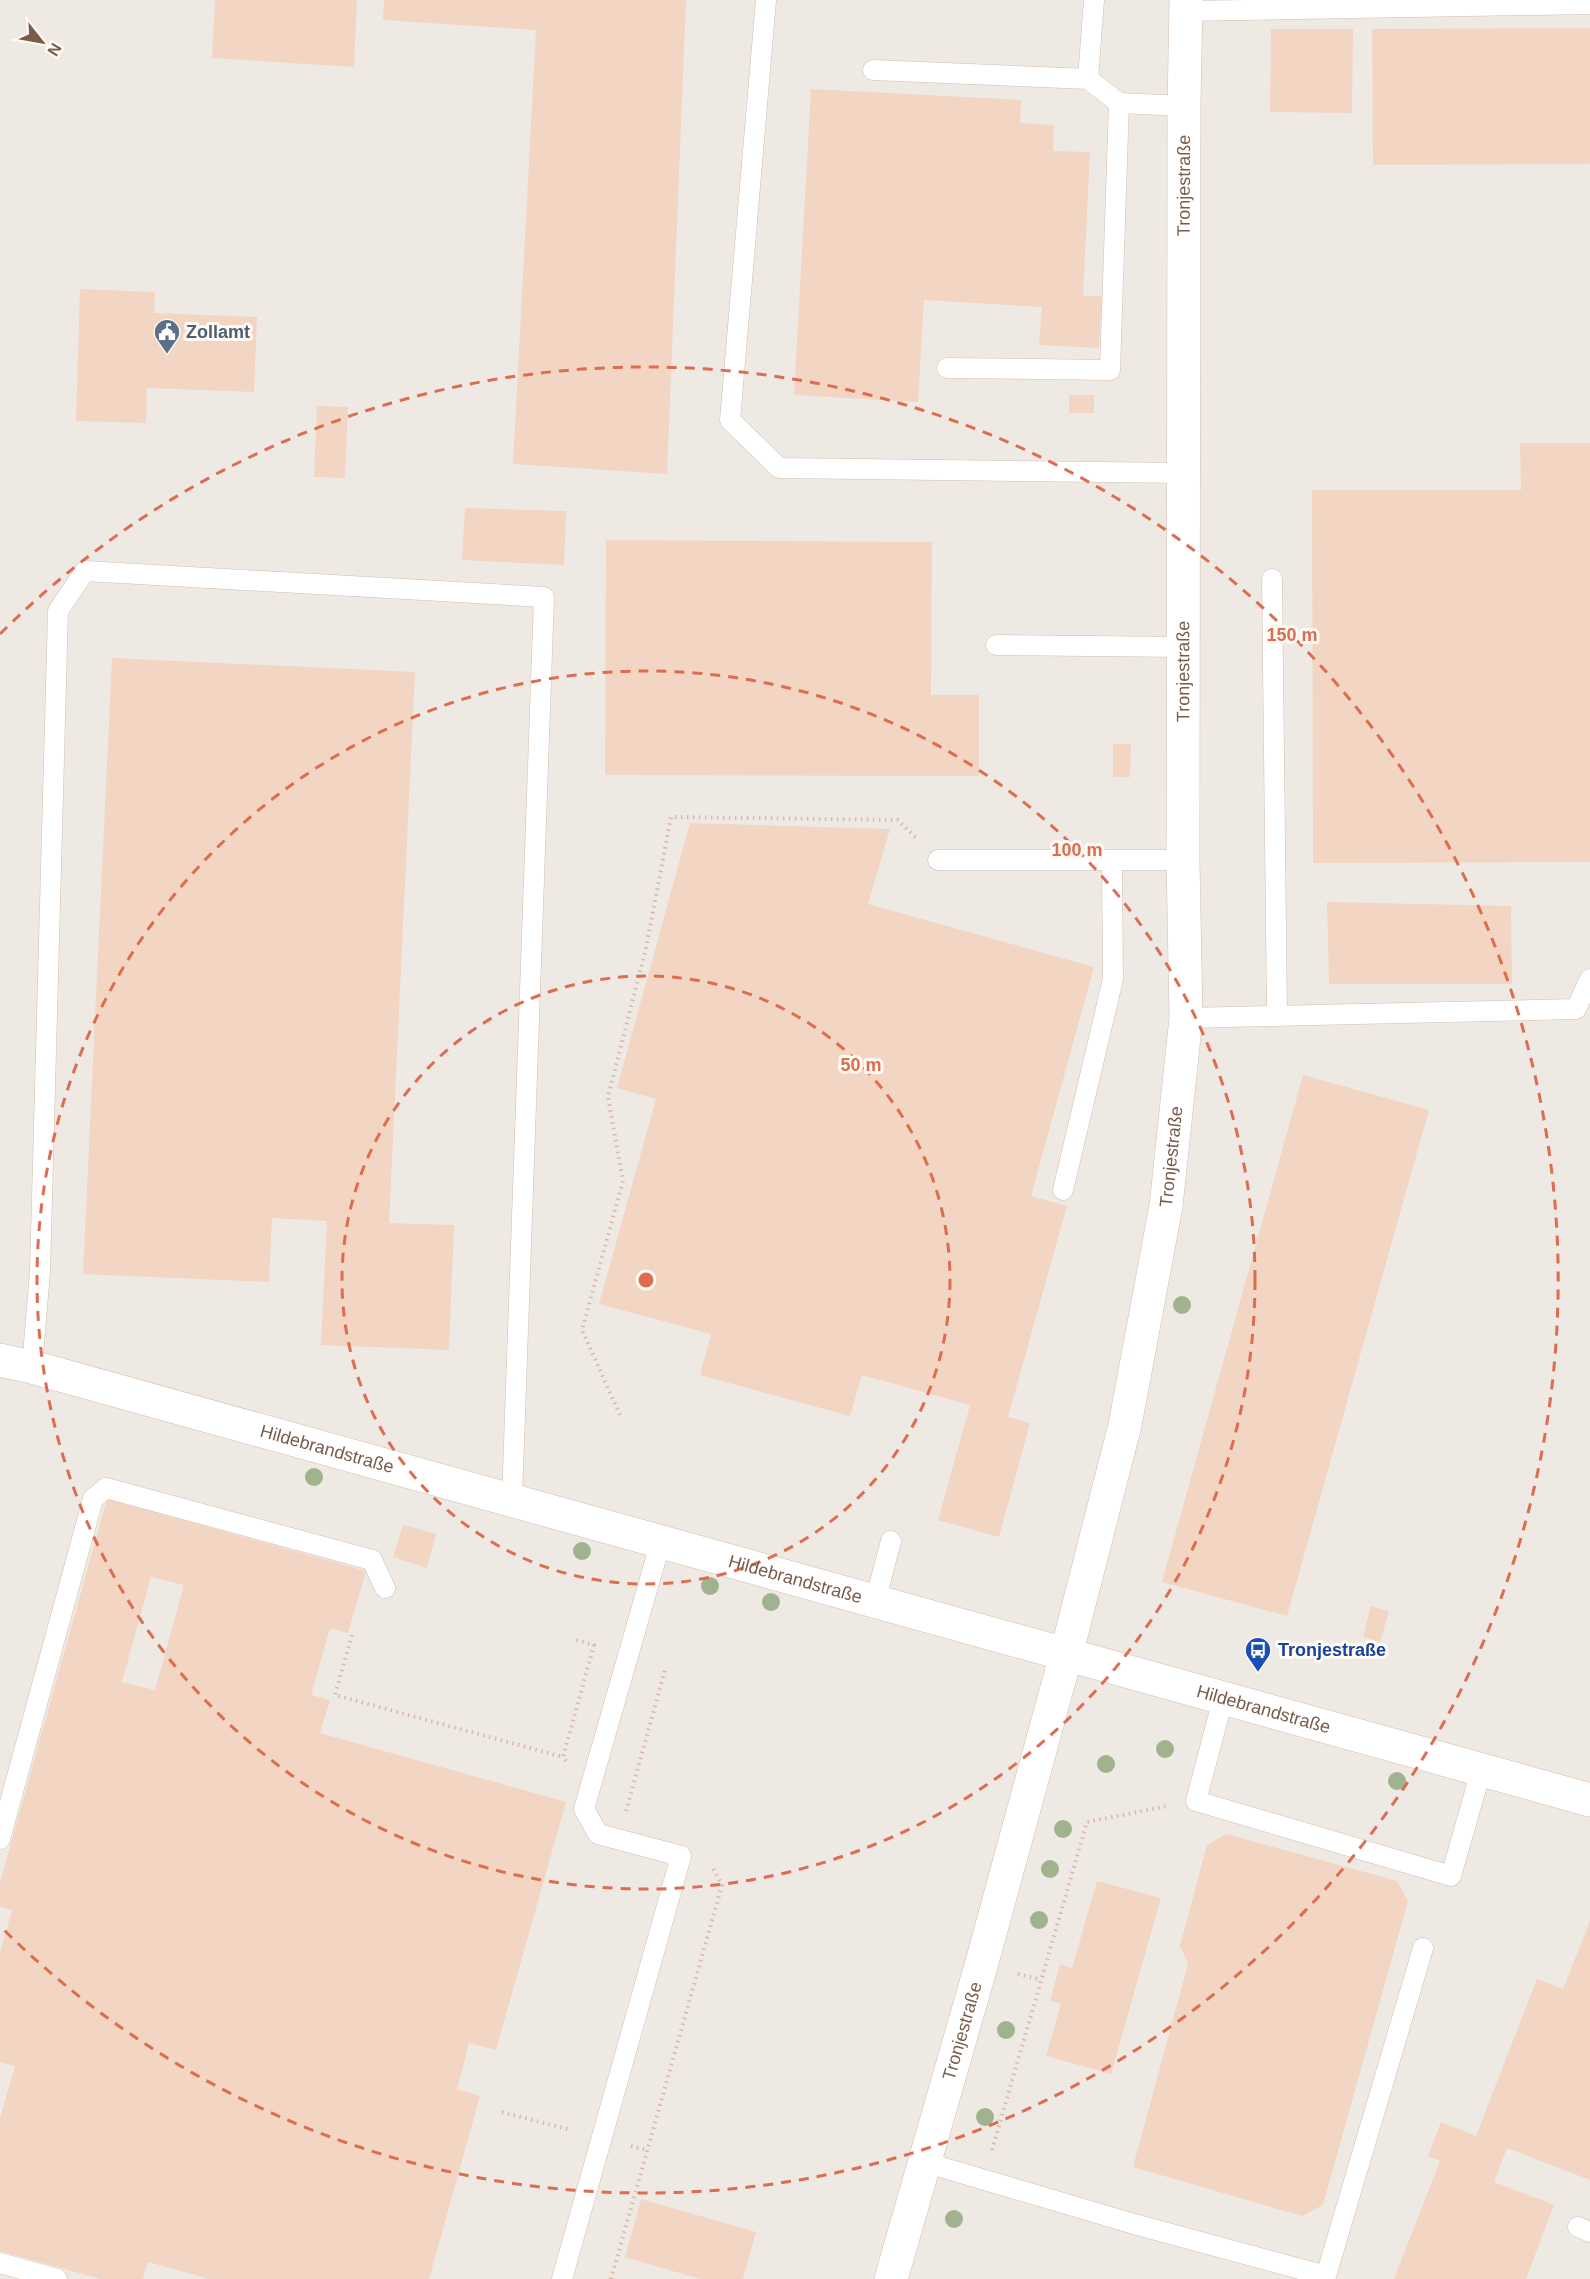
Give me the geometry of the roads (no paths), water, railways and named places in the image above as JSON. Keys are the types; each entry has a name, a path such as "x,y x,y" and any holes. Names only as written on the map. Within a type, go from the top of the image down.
{"street":[{"name":"Tronjestraße","path":"891,2279 1066,1655 1125,1425 1166,1206 1186,1018 1183,860 1186,5"},
{"name":"Hildebrandstraße","path":"0,1360 32,1366 1590,1800"}],"lane":[{"path":"766,0 730,420 779,468 1184,473"},
{"path":"1088,79 1094,0"},
{"path":"1186,5 1590,4"},
{"path":"873,70 1088,79 1119,103 1184,106"},
{"path":"948,368 1110,370 1119,103"},
{"path":"32,1366 40,1272 58,611 85,572 544,597 512,1499"},
{"path":"1272,579 1277,1016"},
{"path":"996,645 1184,647"},
{"path":"938,860 1183,860"},
{"path":"1064,1190 1113,979 1112,861"},
{"path":"1186,1018 1576,1009 1590,979"},
{"path":"0,1839 93,1498 106,1488 372,1560 385,1588"},
{"path":"562,2279 681,1856 598,1834 584,1809 661,1541"},
{"path":"875,1602 891,1541"},
{"path":"1223,1699 1196,1801 1451,1876 1480,1771"},
{"path":"924,2162 1134,2224 1326,2276 1423,1948"},
{"path":"0,2263 57,2279"}],"place":[{"name":"Zollamt","path":"167,355"},
{"name":"Tronjestraße","path":"1258,1673"}]}
